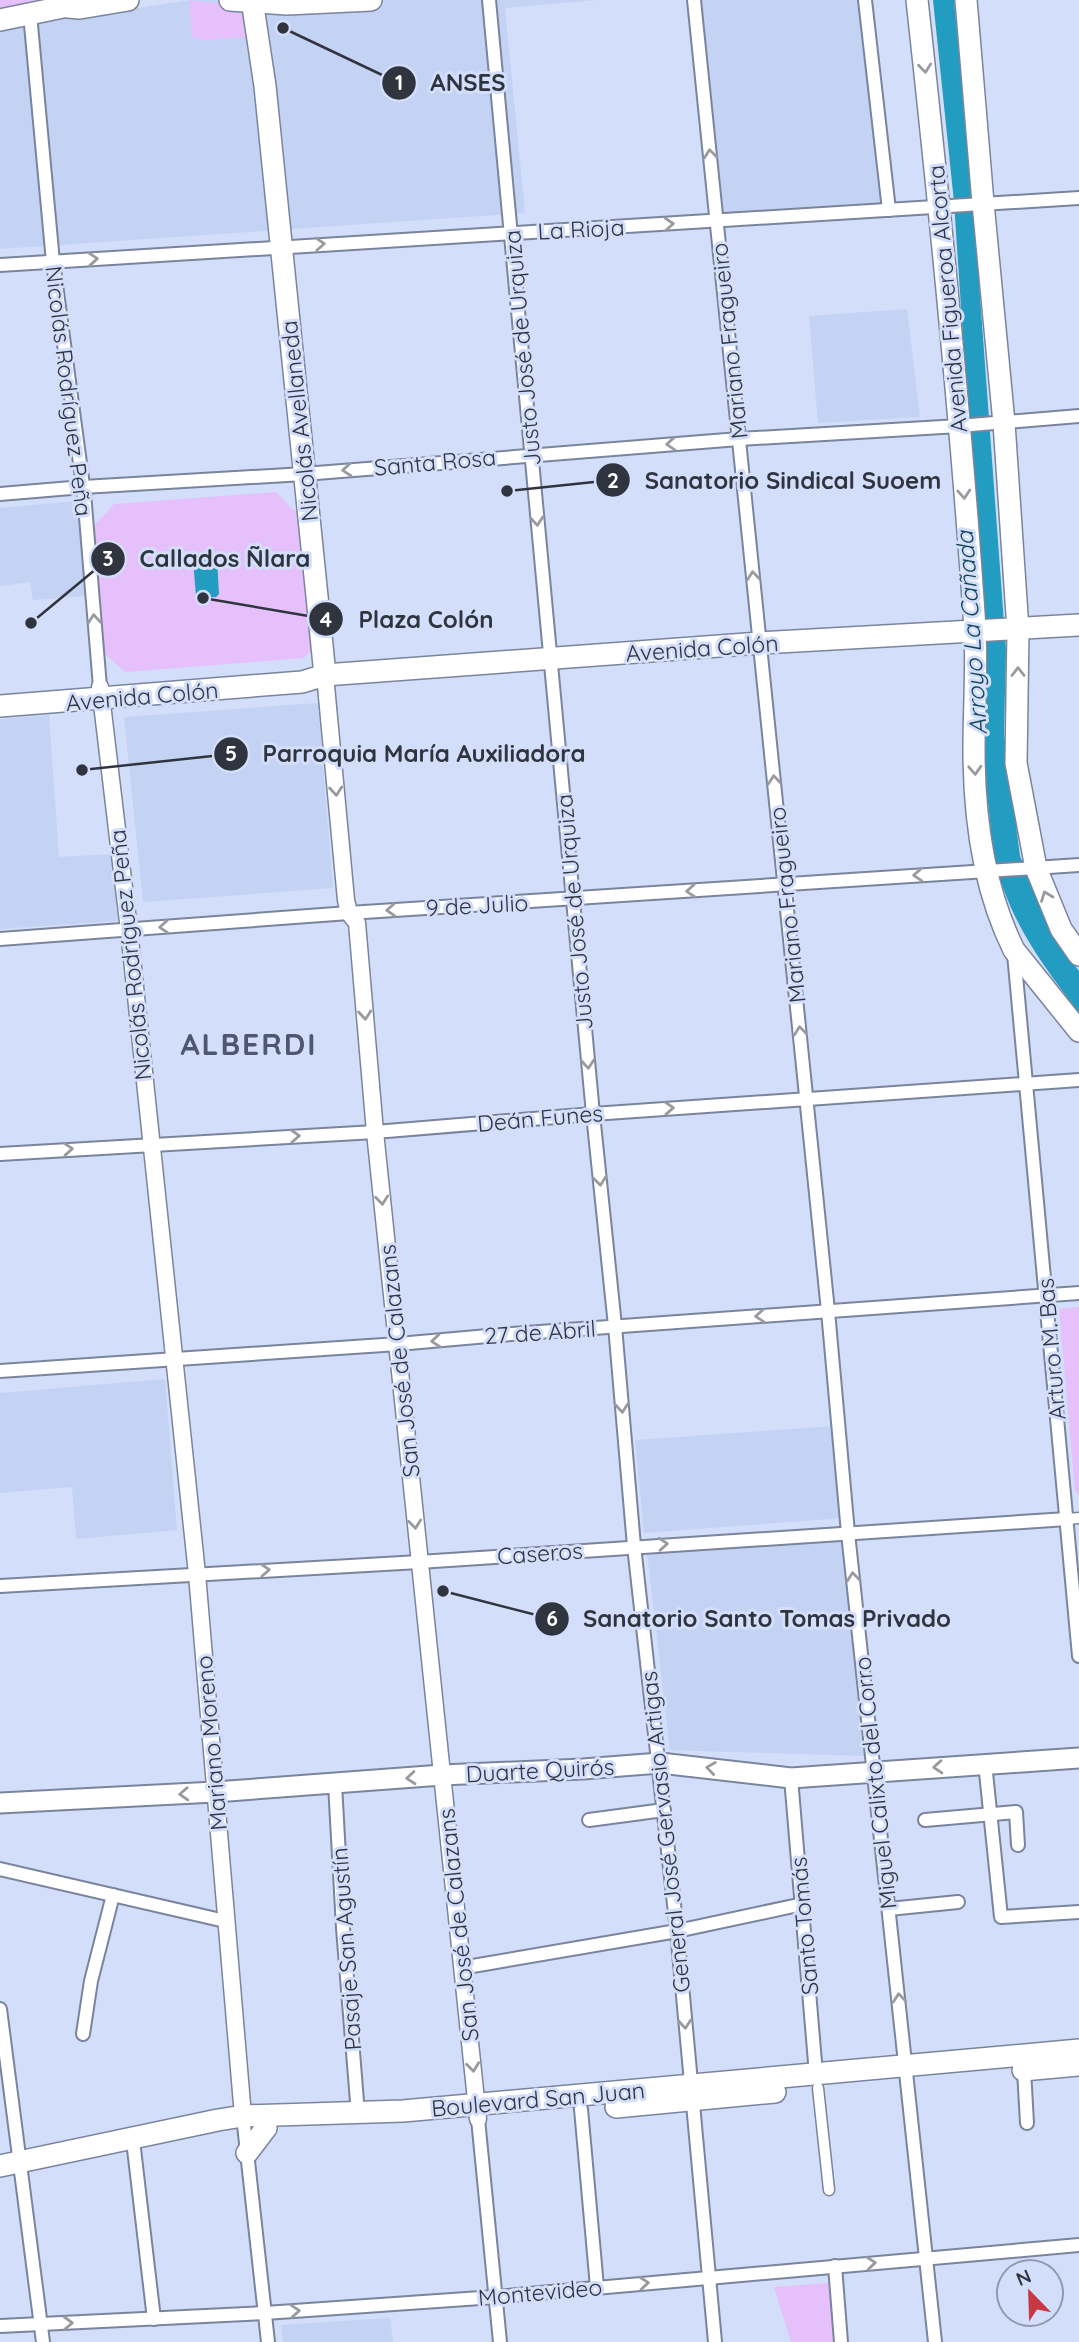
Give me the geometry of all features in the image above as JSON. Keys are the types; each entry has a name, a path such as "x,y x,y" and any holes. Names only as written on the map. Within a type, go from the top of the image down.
{"main road":[{"path":"0,20 73,3 80,8 128,0"},
{"path":"230,0 371,0"},
{"name":"Avenida Figueroa Alcorta","path":"917,0 940,207 959,426 975,631 974,769 986,871 1006,935 1014,950 1079,1031"},
{"name":"Avenida Figueroa Alcorta","path":"966,0 1004,423 1018,629 1016,763 1036,867 1060,929 1079,955"},
{"name":"Nicolás Avellaneda","path":"251,1 261,50 325,675"},
{"path":"261,50 262,31 268,18 281,2"},
{"name":"Avenida Colón","path":"0,706 302,670 325,675 760,643 1079,625"},
{"name":"Avenida Colón","path":"0,693 100,693"},
{"name":"Duarte Quirós","path":"0,1803 660,1763 791,1778 1079,1758"},
{"name":"Boulevard San Juan","path":"0,2179 13,2167 218,2120 251,2125 374,2125 478,2112 907,2073 1079,2050"},
{"name":"Boulevard San Juan","path":"907,2073 1024,2070 1079,2065"},
{"name":"Boulevard San Juan","path":"13,2167 134,2149 251,2125 358,2113 581,2109 691,2093"},
{"path":"247,2153 251,2125"}],"street":[{"name":"Justo José de Urquiza","path":"489,0 593,1114"},
{"name":"Mariano Fragueiro","path":"694,0 807,1099"},
{"path":"865,0 889,209"},
{"name":"Nicolás Rodríguez Peña","path":"30,14 53,262 83,486 100,693 129,930 150,1143"},
{"name":"La Rioja","path":"0,265 1079,198"},
{"name":"Santa Rosa","path":"0,494 1079,416"},
{"name":"Nicolás Avellaneda","path":"325,675 346,900 349,913 357,923 375,1132"},
{"name":"9 de Julio","path":"0,939 1079,865"},
{"name":"Arturo M. Bas","path":"1014,950 1046,1295 1073,1519 1079,1656"},
{"name":"Deán Funes","path":"0,1154 150,1143 375,1132 1079,1080"},
{"name":"Miguel Calixto del Corro","path":"807,1099 848,1533 935,2342"},
{"name":"General José Gervasio Artigas","path":"593,1114 634,1546 677,1931 715,2342"},
{"name":"San José de Calazans","path":"375,1132 478,2112 499,2342"},
{"name":"Mariano Moreno","path":"150,1143 197,1574 225,1921 251,2125"},
{"name":"27 de Abril","path":"0,1371 1079,1293"},
{"name":"Caseros","path":"0,1586 419,1562 1073,1519"},
{"path":"985,1763 1001,1917 1079,1912"},
{"name":"Santo Tomás","path":"791,1778 829,2190"},
{"name":"Pasaje San Agustín","path":"335,1784 358,2113"},
{"path":"589,1820 664,1810"},
{"path":"925,1820 1016,1812 1018,1845"},
{"path":"0,1869 225,1921"},
{"path":"83,2034 91,1981 113,1895"},
{"path":"889,1909 958,1902"},
{"path":"461,1968 677,1931 803,1904"},
{"path":"0,2009 13,2167 43,2342"},
{"path":"1024,2070 1027,2123"},
{"path":"581,2109 597,2287"},
{"path":"134,2149 154,2319"},
{"path":"247,2153 268,2342"},
{"name":"Montevideo","path":"0,2326 265,2313 495,2297 1079,2245"},
{"path":"835,2266 841,2342"}],"shaded area":[{"path":"0,0 83,0 0,20"},
{"path":"189,0 240,7 246,13 248,37 202,40 192,37"},
{"path":"191,0 597,0 505,8 525,213 0,249 0,28"},
{"path":"688,0 859,0 883,203 721,214"},
{"path":"907,309 920,417 818,423 809,316"},
{"path":"276,492 293,510 299,510 311,650 304,658 125,672 105,654 92,528 114,504"},
{"path":"78,501 86,596 33,600 30,582 0,586 0,508"},
{"path":"318,703 333,888 143,902 124,717"},
{"path":"49,715 59,857 111,854 118,921 0,929 0,719"},
{"path":"1079,1307 1079,1495 1075,1491 1059,1309"},
{"path":"165,1379 177,1530 76,1539 72,1487 0,1493 0,1393"},
{"path":"835,1426 843,1518 644,1533 635,1440"},
{"path":"842,1541 864,1756 670,1750 647,1552"},
{"path":"830,2283 834,2342 791,2342 774,2287"},
{"path":"390,2318 393,2342 283,2342 281,2325"}],"water":[{"path":"933,0 954,0 973,201 1006,650 1004,734 1020,856 1054,938 1079,971 1079,1013 1028,940 1009,902 994,858 981,738 984,654 954,202"},
{"path":"205,551 213,559 217,559 219,594 216,597 198,598 193,560"}],"place":[{"name":"ANSES","path":"283,28"},
{"name":"Sanatorio Sindical Suoem","path":"507,491"},
{"name":"Plaza Colón","path":"203,598"},
{"name":"Callados Ñlara","path":"31,623"},
{"name":"Parroquia María Auxiliadora","path":"82,770"},
{"name":"Sanatorio Santo Tomas Privado","path":"443,1591"}],"district":[{"name":"ALBERDI","path":"249,1044"}],"water label":[{"name":"Arroyo La Cañada","path":"971,633"}]}
